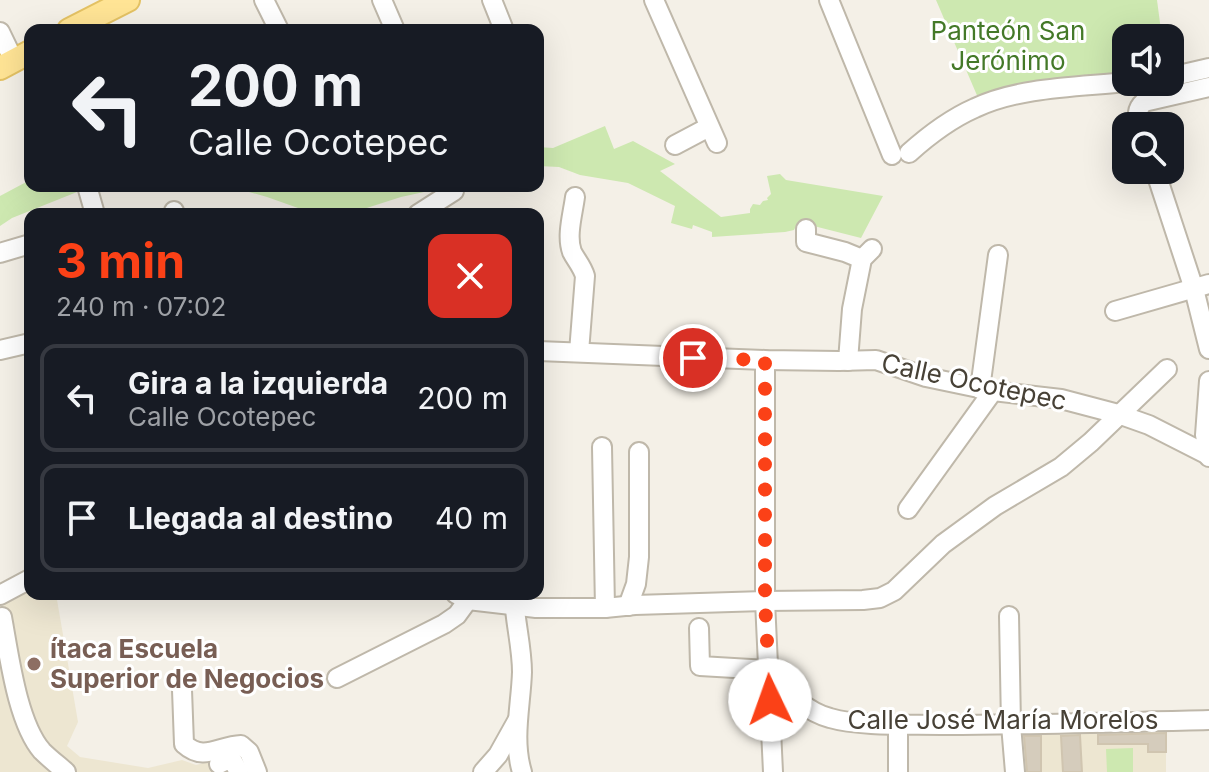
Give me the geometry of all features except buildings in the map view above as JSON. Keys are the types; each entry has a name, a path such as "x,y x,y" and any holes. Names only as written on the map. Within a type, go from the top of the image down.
{"main road":[{"path":"97,24 128,0"}],"street":[{"path":"264,0 276,24"},
{"path":"382,0 392,24"},
{"path":"492,0 502,24"},
{"path":"654,0 713,135 675,145"},
{"path":"829,0 900,154 948,122 993,100 1040,91 1112,83"},
{"path":"0,32 15,60"},
{"path":"1184,74 1209,68"},
{"path":"1140,112 1144,102 1209,87"},
{"path":"1161,184 1202,287 1209,349"},
{"path":"427,208 452,192"},
{"path":"575,197 570,240 585,276 579,352"},
{"path":"806,229 806,242 867,254 852,309 848,361"},
{"path":"0,253 24,246"},
{"path":"908,509 987,390 998,255"},
{"path":"1115,311 1202,287"},
{"path":"0,350 24,344"},
{"name":"Calle Ocotepec","path":"544,351 765,360 876,360 926,377 987,390 1061,399 1118,414 1149,425 1208,456"},
{"path":"765,360 765,601 773,772"},
{"path":"522,772 517,721 522,670 514,600 605,608 880,598 894,591 943,544 995,506 1061,467 1167,369"},
{"path":"1208,456 1205,435 1209,381"},
{"path":"602,447 605,608"},
{"path":"628,606 636,584 639,557 639,452"},
{"path":"0,595 24,582"},
{"path":"337,678 444,624 457,615 461,600"},
{"path":"1009,616 1015,772"},
{"path":"2,617 25,721 40,749 66,772"},
{"path":"699,628 700,666 768,670"},
{"name":"Calle José María Morelos","path":"768,670 800,703 831,719 898,724 1011,725 1209,720"},
{"path":"182,690 184,744 215,762 231,758 239,772"},
{"path":"772,730 778,716 788,706 800,703"},
{"path":"483,772 498,755 517,721"},
{"path":"898,724 898,772"},
{"path":"215,762 229,746 241,745 249,752 257,772"}],"shaded area":[{"name":"ítaca Escuela Superior de Negocios","path":"24,594 24,600 57,600 78,722 67,746 80,757 148,768 182,760 196,765 238,754 248,772 0,772 0,607"},
{"path":"1166,727 1166,772 1021,772 1020,728"}],"green space":[{"name":"Panteón San Jerónimo","path":"936,0 1157,0 1160,24 1112,24 1112,77 979,100"},
{"path":"605,126 614,149 633,141 675,164 660,171 721,217 750,213 753,204 760,205 768,200 771,194 767,176 780,174 786,180 883,196 861,238 798,222 794,230 785,232 712,237 712,232 693,225 692,229 671,223 675,206 628,183 544,166 544,147 553,148"},
{"path":"24,183 24,192 77,192 37,208 24,208 24,213 0,226 0,196"},
{"path":"249,192 424,192 367,208 298,208"},
{"path":"1133,748 1133,772 1107,772 1106,749"}],"place":[{"name":"ítaca Escuela Superior de Negocios","path":"34,664"}],"route":[{"path":"693,358 765,360 765,601 770,700"}]}
